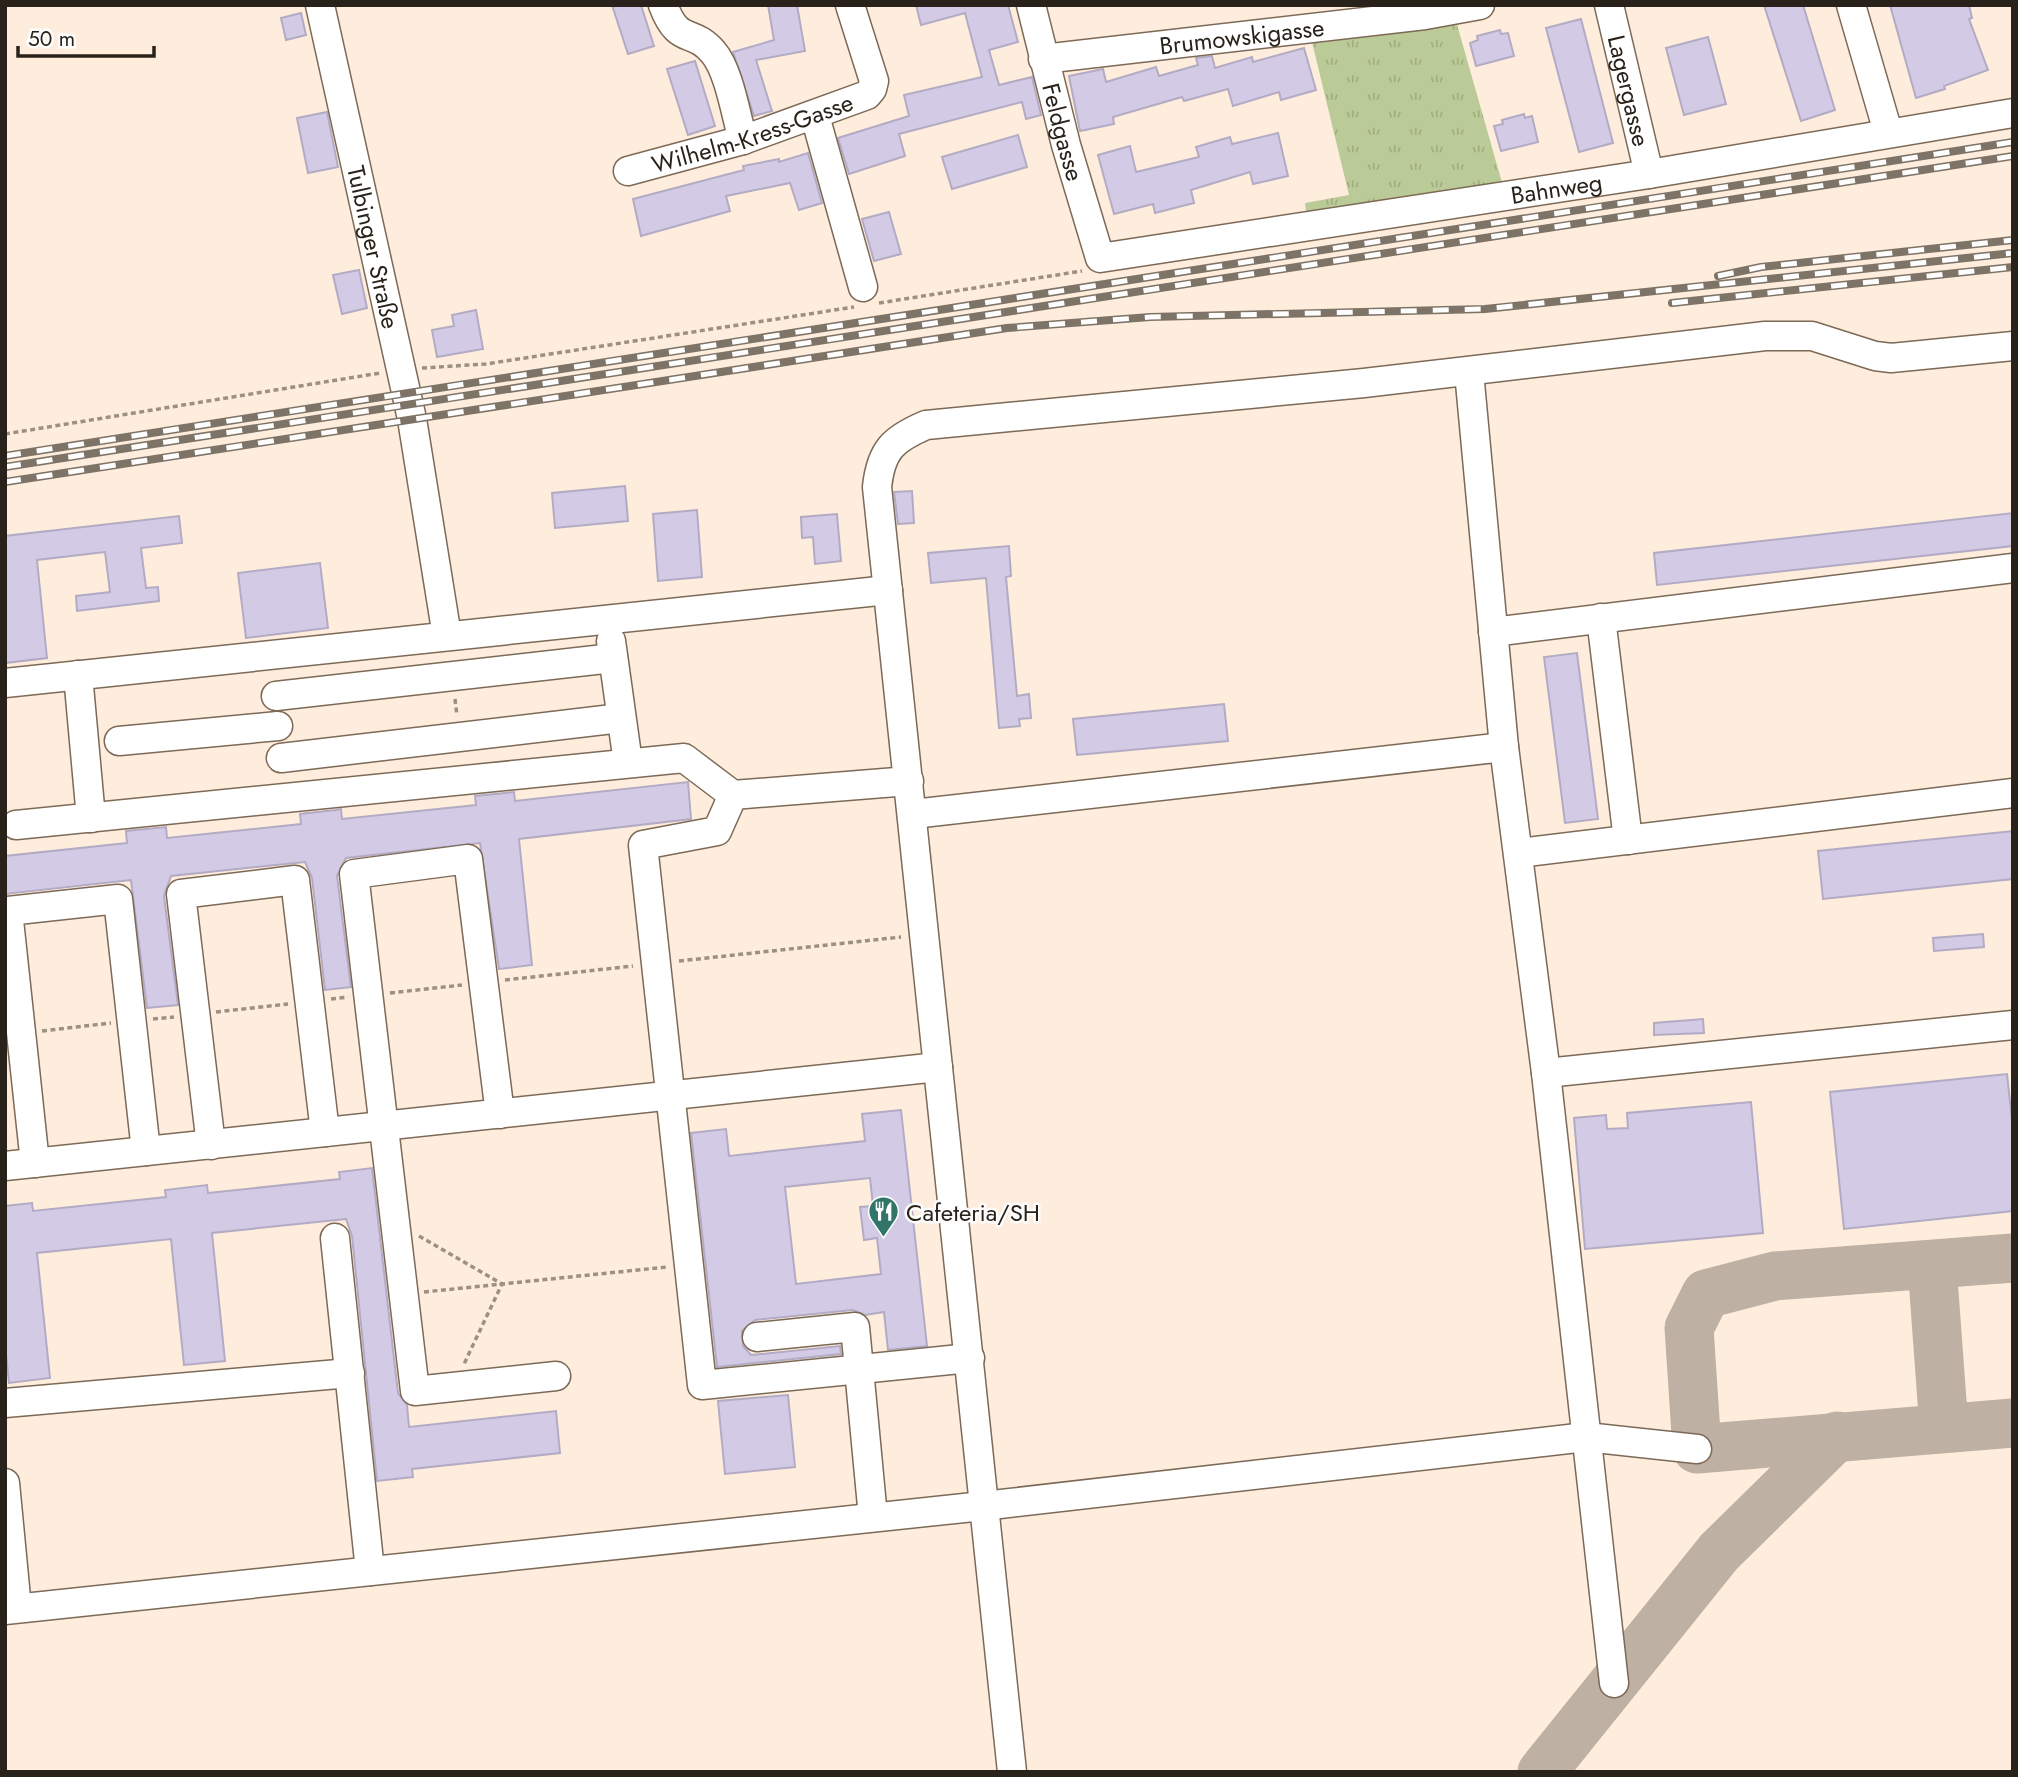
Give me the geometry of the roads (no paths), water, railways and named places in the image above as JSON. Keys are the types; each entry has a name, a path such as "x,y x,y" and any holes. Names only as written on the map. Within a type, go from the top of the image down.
{"street":[{"name":"Tulbinger Straße","path":"320,5 426,490 447,636"},
{"path":"663,5 674,30 705,44 719,61 743,140"},
{"name":"Wilhelm-Kress-Gasse","path":"628,171 743,140 815,116 853,102 873,89 874,81 850,5"},
{"name":"Feldgasse","path":"1031,5 1043,60 1100,258"},
{"name":"Brumowskigasse","path":"1043,60 1425,15 1480,5"},
{"name":"Lagergasse","path":"1609,5 1649,174"},
{"path":"1852,5 1888,132"},
{"name":"Bahnweg","path":"1100,258 1649,174 2013,113"},
{"path":"815,116 863,287"},
{"path":"1012,1772 877,487 880,465 889,448 904,434 926,425 1469,372 1790,334 1812,336 1875,356 1891,358 2013,346"},
{"path":"1469,372 1504,747 1546,1073 1614,1683"},
{"path":"1493,632 2013,568"},
{"path":"5,683 888,590"},
{"path":"1601,618 1628,840"},
{"path":"608,619 628,763"},
{"path":"272,655 284,800"},
{"path":"275,696 613,658"},
{"path":"78,676 91,818"},
{"path":"281,758 621,718"},
{"path":"119,741 278,726"},
{"path":"913,814 1504,747"},
{"path":"16,825 684,758 733,795 909,781"},
{"path":"1519,853 2013,793"},
{"path":"733,795 717,831 643,845 702,1385 970,1358"},
{"path":"499,1114 468,859 355,874 415,1391 454,1384 556,1376"},
{"path":"211,1145 181,894 295,880 325,1132"},
{"path":"35,1163 8,911 118,899 146,1151"},
{"path":"1546,1073 2013,1025"},
{"path":"5,1166 938,1068"},
{"path":"335,1238 370,1571"},
{"path":"757,1338 855,1327 873,1517"},
{"path":"5,1403 350,1373"},
{"path":"5,1483 11,1609 983,1506 1586,1437 1697,1450"}],"railway":[{"path":"5,456 2013,142"},
{"path":"5,467 2013,156"},
{"path":"1718,276 1761,267 2013,240"},
{"path":"5,482 1007,328 1150,317 1485,309 2013,253"},
{"path":"1672,303 2013,267"}],"place":[{"name":"Cafeteria/SH","path":"883,1239"}]}
